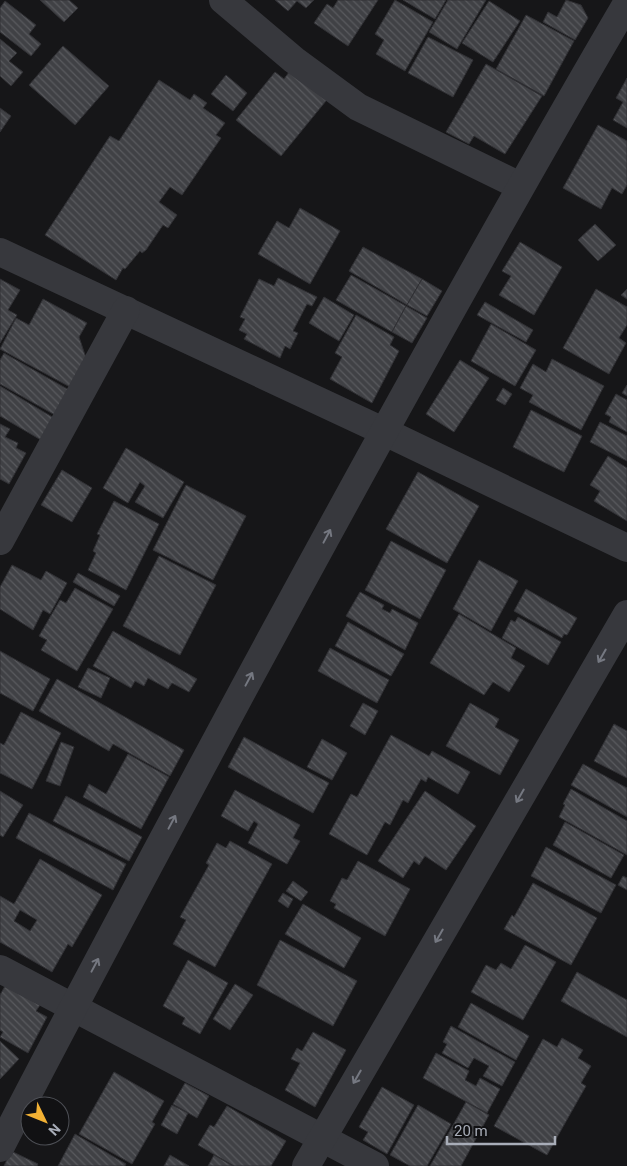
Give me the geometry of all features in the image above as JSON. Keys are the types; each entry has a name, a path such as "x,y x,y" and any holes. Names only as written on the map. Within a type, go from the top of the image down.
{"street":[{"path":"222,0 294,60 358,107 520,186"},
{"path":"0,1148 72,1008 383,431 520,186 627,3"},
{"path":"0,252 383,431 627,548"},
{"path":"0,541 126,310"},
{"path":"306,1166 627,614"},
{"path":"0,969 322,1136 374,1166"}],"building":[{"path":"40,0 69,0 78,8 64,22"},
{"path":"275,0 314,0 306,8 297,1 288,11"},
{"path":"338,0 378,0 348,46 314,23 327,4 333,8"},
{"path":"395,0 433,22 405,71 376,54 384,40 375,34"},
{"path":"403,0 446,0 435,19"},
{"path":"448,0 486,0 457,49 429,32"},
{"path":"566,0 581,5 588,18 575,40 543,22 548,12 557,17"},
{"path":"5,1 36,25 29,34 41,44 31,56 0,32 0,8"},
{"path":"489,1 520,21 493,62 462,43"},
{"path":"526,15 574,41 544,96 496,69"},
{"path":"428,37 473,60 453,97 408,73"},
{"path":"0,39 17,53 9,61 23,72 11,86 0,76"},
{"path":"63,46 109,86 75,125 29,85"},
{"path":"486,64 542,96 505,154 474,136 469,144 446,132"},
{"path":"292,68 330,96 281,156 236,120 275,72 284,79"},
{"path":"226,75 247,93 233,111 211,94"},
{"path":"627,78 627,128 613,120 623,102 616,98"},
{"path":"159,80 190,100 194,94 207,103 203,108 225,123 216,135 221,138 182,195 170,187 159,202 177,215 168,228 163,225 146,250 142,253 140,251 125,269 123,268 116,280 45,235 110,136 119,141"},
{"path":"0,108 11,116 0,132"},
{"path":"598,125 627,141 627,185 622,194 612,188 601,209 563,188"},
{"path":"300,208 340,231 310,284 258,254 277,221 289,228"},
{"path":"595,224 616,245 598,261 578,240"},
{"path":"520,242 562,267 534,315 499,295 511,276 502,271"},
{"path":"363,247 422,279 407,305 349,271"},
{"path":"351,275 406,306 392,332 336,300"},
{"path":"278,278 317,297 312,306 307,304 293,331 298,333 290,349 285,346 280,358 244,339 247,334 239,330 245,319 240,317 259,279 274,286"},
{"path":"0,279 20,290 8,310 17,315 0,343"},
{"path":"422,279 442,291 427,316 407,305"},
{"path":"596,289 627,307 627,325 619,338 626,343 609,374 563,348"},
{"path":"627,289 627,299 621,295"},
{"path":"324,297 354,315 339,341 309,323"},
{"path":"43,299 87,323 79,337 86,358 70,387 0,349 16,318 29,325"},
{"path":"485,302 533,330 526,342 477,315"},
{"path":"406,306 427,318 412,343 392,332"},
{"path":"356,315 394,337 390,345 399,351 372,403 330,379 342,357 335,353"},
{"path":"491,324 536,350 515,386 471,361"},
{"path":"4,353 69,390 55,415 0,384 0,360"},
{"path":"552,359 604,386 581,430 529,402 533,395 520,388 533,364 546,372"},
{"path":"460,360 489,378 454,432 426,414"},
{"path":"627,385 627,396 622,393"},
{"path":"0,386 54,418 41,440 0,416"},
{"path":"503,388 512,394 505,405 496,400"},
{"path":"616,394 627,400 627,432 609,422 611,417 605,414"},
{"path":"531,410 582,436 564,472 513,447"},
{"path":"600,422 627,436 627,461 590,442"},
{"path":"0,424 10,429 5,437 18,443 16,448 26,453 9,484 0,479"},
{"path":"126,448 184,482 163,518 135,502 145,486 140,482 128,503 103,488"},
{"path":"608,456 627,468 627,521 594,501 600,491 590,485"},
{"path":"62,470 92,488 72,522 41,505"},
{"path":"418,472 479,506 447,563 386,529"},
{"path":"186,485 246,516 213,580 153,550"},
{"path":"114,501 159,524 126,590 88,570 96,553 93,551 100,535 97,534"},
{"path":"391,541 446,570 420,619 365,590"},
{"path":"159,556 216,585 180,655 123,626"},
{"path":"479,560 518,581 491,631 453,609"},
{"path":"12,565 41,580 46,571 67,583 50,614 43,610 33,630 0,609 0,587"},
{"path":"78,573 120,596 114,606 73,582"},
{"path":"75,588 113,609 77,671 41,650 47,640 39,636 60,600 66,603"},
{"path":"526,589 577,618 567,635 564,634 562,638 514,611"},
{"path":"360,592 384,605 382,609 390,613 392,609 418,623 405,650 346,616"},
{"path":"459,614 516,648 511,658 525,666 509,692 493,682 484,695 430,663"},
{"path":"518,617 561,642 548,665 502,638 511,620 515,622"},
{"path":"348,622 404,654 391,676 335,646"},
{"path":"113,631 197,679 189,692 172,683 168,689 148,678 144,686 135,681 131,688 93,666"},
{"path":"330,648 389,680 377,703 318,671"},
{"path":"0,651 50,679 33,711 0,693"},
{"path":"88,668 110,678 101,698 78,687"},
{"path":"57,679 184,750 170,776 113,744 109,751 39,711"},
{"path":"363,703 378,711 365,735 350,726"},
{"path":"470,703 499,719 495,727 519,740 500,775 446,746"},
{"path":"21,712 61,733 32,789 0,773 0,743 4,745"},
{"path":"614,724 627,731 627,778 594,761"},
{"path":"391,735 429,756 432,751 470,772 458,794 428,777 426,782 421,779 408,803 403,800 390,825 385,822 367,855 329,834 351,794 357,797"},
{"path":"244,737 329,783 313,813 228,767"},
{"path":"322,739 347,753 332,780 307,767"},
{"path":"61,742 74,747 60,786 46,781"},
{"path":"128,754 169,777 141,829 83,797 89,784 106,794"},
{"path":"583,764 627,788 627,817 571,785"},
{"path":"571,789 627,821 627,855 559,817"},
{"path":"235,790 300,825 293,838 300,841 287,864 248,843 258,824 254,821 248,831 221,816"},
{"path":"0,791 23,805 3,837 0,835"},
{"path":"425,791 476,826 446,870 425,856 419,865 414,861 403,878 378,861"},
{"path":"66,796 142,837 129,861 53,821"},
{"path":"29,813 126,864 113,890 16,838"},
{"path":"565,822 624,855 611,878 553,845"},
{"path":"230,841 272,864 215,967 173,944 186,920 180,917 209,865 206,863 217,843 226,848"},
{"path":"546,847 616,885 601,913 531,876"},
{"path":"40,859 102,895 72,947 68,944 52,972 0,942 0,896 14,904","holes":["20,910 37,920 30,931 14,921"]},
{"path":"358,861 410,889 385,936 334,908 336,904 330,901 342,878 347,880"},
{"path":"623,876 627,878 627,890 618,885"},
{"path":"293,881 308,892 301,901 286,891"},
{"path":"533,883 597,918 571,965 504,929 512,915 514,917"},
{"path":"283,893 293,899 288,908 278,901"},
{"path":"303,904 361,938 344,968 285,934"},
{"path":"280,940 357,981 333,1026 257,985"},
{"path":"525,945 556,962 523,1020 471,992 486,965 496,970 501,963 511,969"},
{"path":"188,960 228,983 200,1034 182,1024 185,1018 163,1006"},
{"path":"577,972 627,1000 627,1037 561,1001"},
{"path":"235,984 253,995 230,1030 213,1019"},
{"path":"5,986 40,1005 36,1011 47,1017 28,1053 0,1037 3,1032 0,1030 0,995"},
{"path":"471,1003 529,1036 516,1060 458,1027"},
{"path":"451,1026 515,1062 502,1086 483,1076 489,1066 474,1058 468,1068 442,1053 447,1044 443,1042"},
{"path":"313,1032 346,1050 315,1107 285,1090 300,1063 291,1059 297,1048 302,1051"},
{"path":"562,1038 583,1050 578,1058 591,1066 581,1083 586,1086 547,1155 494,1126 543,1039 557,1047"},
{"path":"0,1041 19,1059 0,1079"},
{"path":"436,1053 469,1071 465,1080 476,1086 480,1078 500,1089 487,1113 423,1078"},
{"path":"114,1072 164,1101 152,1122 155,1124 132,1164 79,1134"},
{"path":"185,1083 209,1096 197,1118 173,1104"},
{"path":"382,1087 414,1105 387,1154 363,1140 368,1132 359,1127"},
{"path":"466,1102 489,1115 461,1166 430,1166"},
{"path":"172,1105 188,1113 177,1134 161,1125"},
{"path":"418,1105 451,1124 427,1166 410,1166 390,1155"},
{"path":"227,1106 286,1141 271,1166 234,1166 198,1145 210,1125 214,1127"},
{"path":"75,1134 126,1164 125,1166 58,1166"},
{"path":"11,1151 38,1164 37,1166 4,1166"},
{"path":"170,1155 189,1166 164,1166"},
{"path":"214,1155 233,1166 208,1166"}]}
